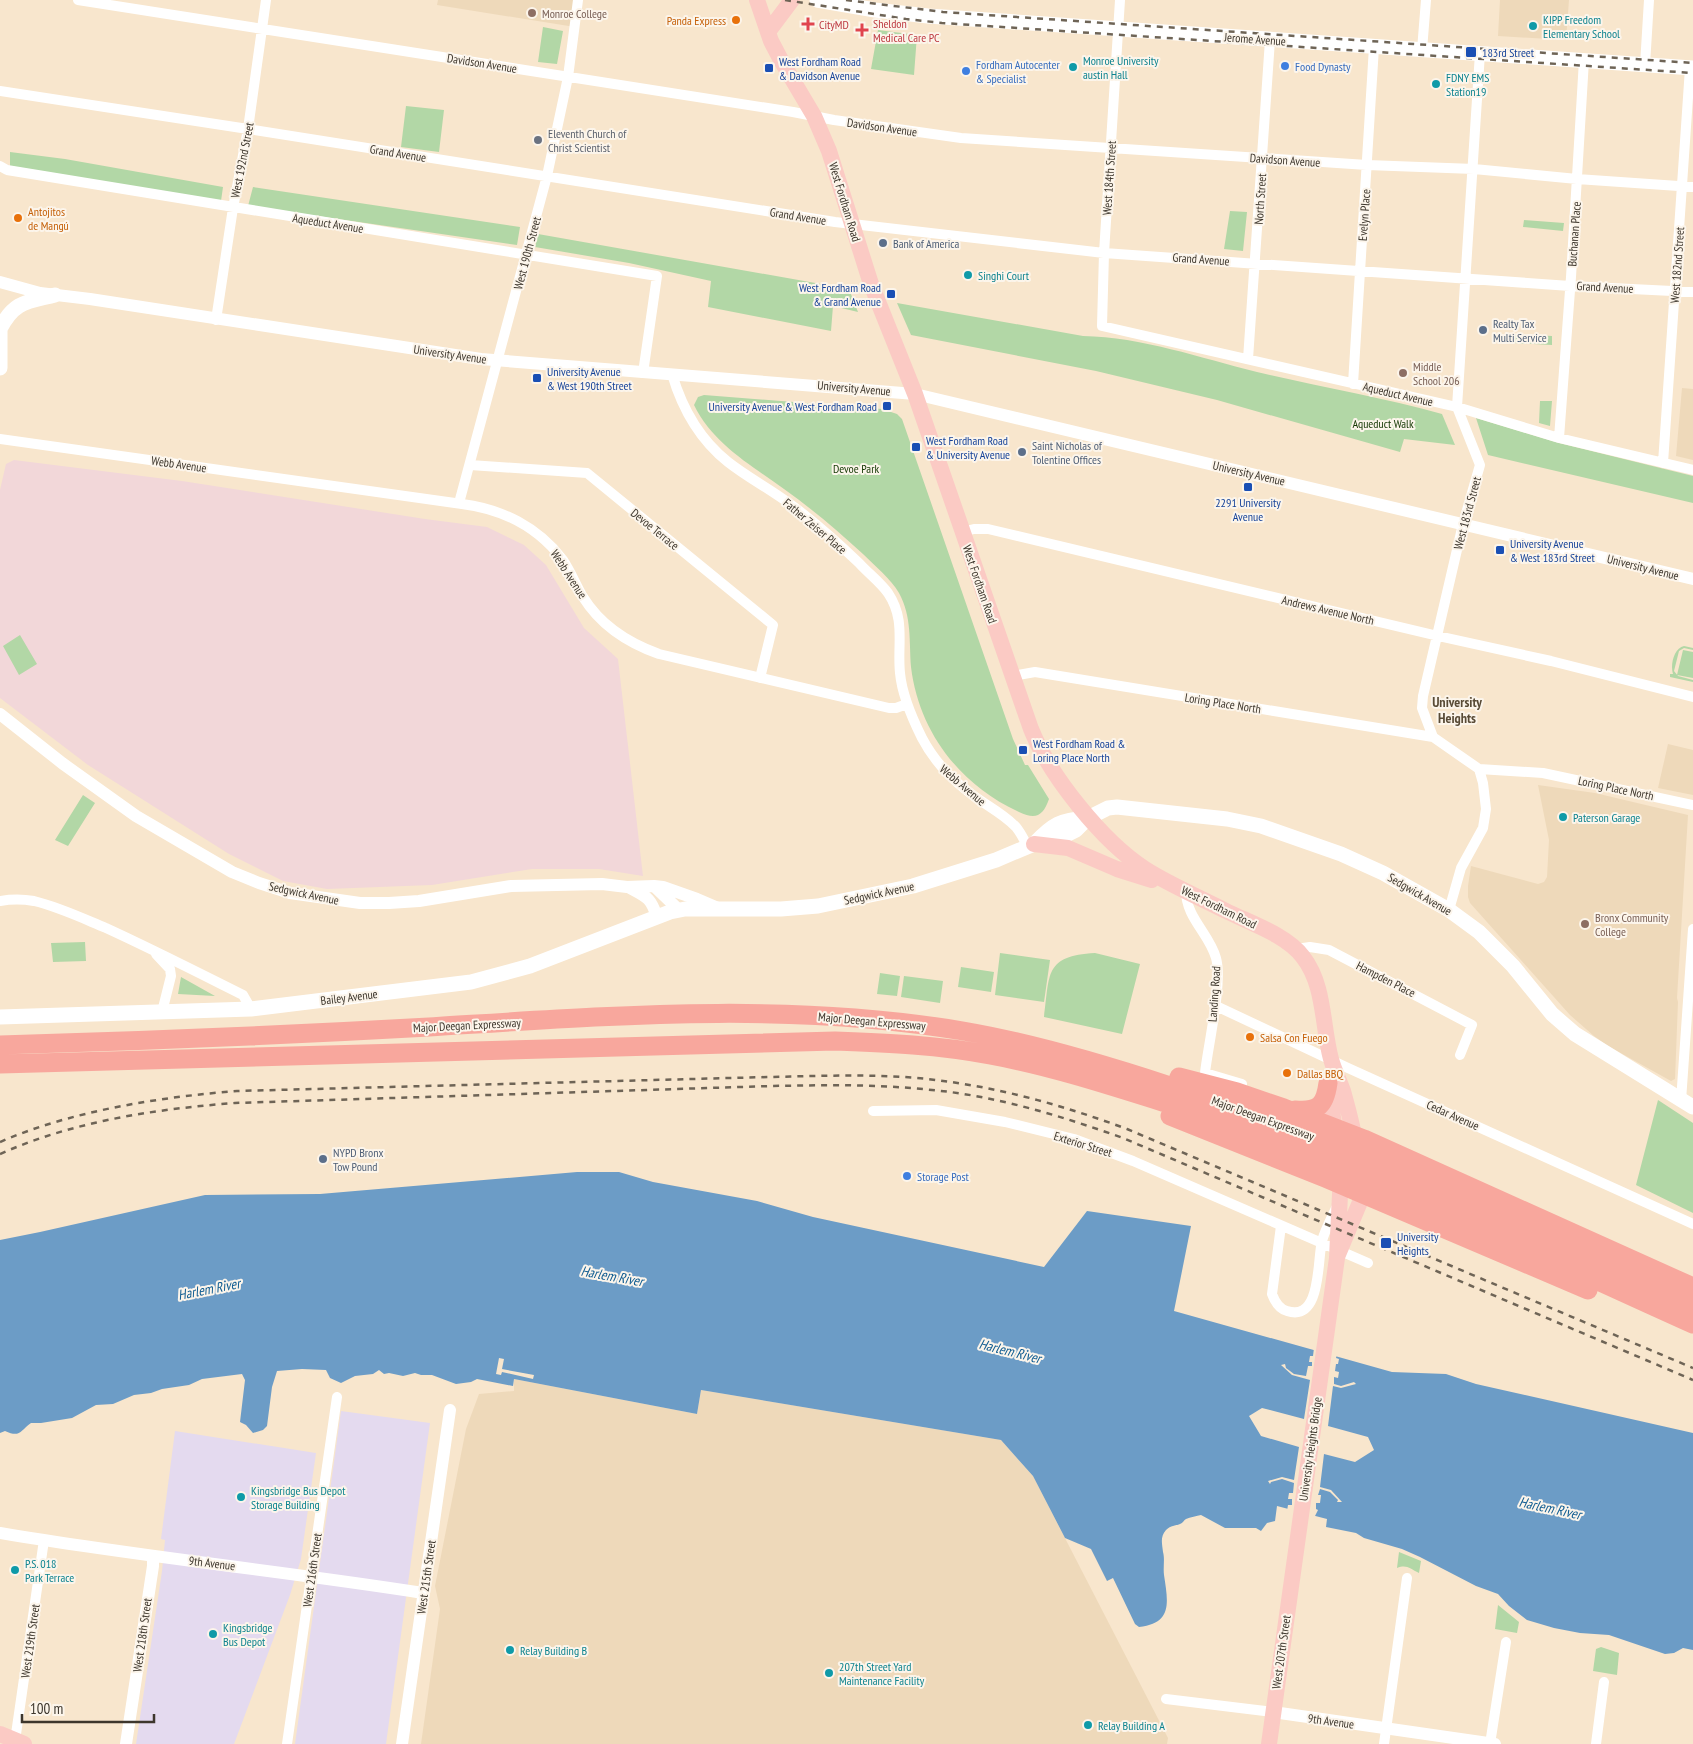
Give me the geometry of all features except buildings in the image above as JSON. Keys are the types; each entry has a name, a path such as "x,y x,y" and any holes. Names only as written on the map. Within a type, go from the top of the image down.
{"highway":[{"name":"Major Deegan Expressway","path":"0,1045 247,1038 597,1017 734,1013 832,1017 928,1026 992,1036 1055,1051 1179,1088 1317,1138 1465,1201 1693,1304"},
{"name":"Major Deegan Expressway","path":"0,1064 835,1041 900,1044 955,1050 1012,1060 1067,1073 1184,1109 1298,1150 1479,1227 1693,1324"},
{"path":"1055,1051 1156,1071 1230,1090 1284,1108 1693,1287"},
{"path":"1067,1073 1341,1188 1362,1193 1519,1262 1623,1304 1693,1329"},
{"path":"1284,1108 1303,1110 1318,1107 1325,1100 1328,1083"}],"main road":[{"name":"West Fordham Road","path":"757,0 768,32 782,62 814,116 829,151 871,284 915,394 1037,743 1088,818 1131,859 1146,870 1183,890 1281,938 1296,949 1305,959 1314,976 1331,1060 1343,1090 1361,1167 1362,1193 1337,1258"},
{"path":"768,32 792,0"},
{"name":"Jerome Avenue","path":"817,0 874,10 928,16 1692,68"},
{"path":"0,328 16,306 55,295"},
{"path":"0,324 0,368"},
{"name":"Sedgwick Avenue","path":"682,909 781,909 818,906 913,886 996,860 1031,846 1047,830 1067,820 1088,818 1108,808 1117,807 1227,819 1261,826 1341,854 1383,873 1449,910 1486,938 1513,966 1552,1014 1575,1034 1687,1104"},
{"path":"1031,846 1068,848 1117,869 1183,890"},
{"name":"Bailey Avenue","path":"0,1017 250,1008 471,982 530,966 682,909"},
{"name":"West Fordham Road","path":"1326,1337 1337,1258 1341,1188 1328,1083 1331,1060"},
{"name":"University Heights Bridge","path":"1294,1560 1326,1337"},
{"name":"West 207th Street","path":"1269,1744 1294,1560"},
{"path":"0,1734 20,1742"}],"street":[{"name":"Davidson Avenue","path":"78,0 568,76 834,120 961,138 1367,165 1474,169 1578,179 1688,186"},
{"name":"West 192nd Street","path":"216,320 232,208 248,129 266,0"},
{"name":"West 190th Street","path":"459,504 547,176 568,76 578,0"},
{"name":"West 184th Street","path":"1102,326 1104,253 1120,0"},
{"path":"1422,50 1426,0"},
{"path":"1645,65 1650,0"},
{"name":"North Street","path":"1248,359 1270,40"},
{"name":"Evelyn Place","path":"1353,384 1374,47"},
{"name":"West 183rd Street","path":"1433,737 1422,708 1423,696 1463,524 1480,465 1458,407 1480,53"},
{"name":"Buchanan Place","path":"1559,438 1578,179 1584,60"},
{"name":"West 182nd Street","path":"1663,463 1676,291 1688,186 1692,68"},
{"name":"Grand Avenue","path":"0,92 852,224 1104,253 1570,286 1693,292"},
{"name":"Aqueduct Avenue","path":"0,166 7,170 232,208 657,276 643,372"},
{"name":"University Avenue","path":"0,282 40,293 498,361 915,394 1693,579"},
{"name":"Aqueduct Avenue","path":"1102,326 1458,407 1559,438 1693,470"},
{"name":"Father Zeiser Place","path":"672,374 675,386 687,413 712,448 738,470 790,504 817,525 888,593 899,618 901,632 900,675 907,704"},
{"name":"Webb Avenue","path":"0,439 459,504 494,510 510,516 538,534 552,546 563,560 584,600 616,632 628,640 659,654 889,708 896,708 907,704 921,737 936,763 966,790 1015,826 1031,846"},
{"name":"Devoe Terrace","path":"470,465 587,473 773,625 760,678"},
{"name":"Andrews Avenue North","path":"962,532 974,529 988,529 1551,661 1693,697"},
{"name":"Loring Place North","path":"1013,676 1034,672 1433,737"},
{"name":"Sedgwick Avenue","path":"0,714 62,763 136,816 232,872 290,893 360,903 389,903 419,901 511,886 602,884 627,887 663,887 718,908"},
{"path":"1433,737 1479,768 1486,809 1483,828 1461,868 1449,910"},
{"name":"Loring Place North","path":"1479,768 1544,773 1693,805"},
{"path":"654,886 682,909"},
{"name":"Sedgwick Avenue","path":"627,887 650,899 657,917"},
{"name":"Landing Road","path":"1183,890 1190,913 1210,945 1216,959 1217,974 1205,1073"},
{"path":"0,892 5,900 33,901 65,911 152,950 243,995 250,1008"},
{"path":"1687,1104 1693,929"},
{"name":"Hampden Place","path":"1296,949 1314,947 1329,950 1472,1025 1460,1055"},
{"path":"152,950 170,969 171,976 162,1012"},
{"path":"170,969 181,964"},
{"name":"Cedar Avenue","path":"1214,1005 1693,1224"},
{"name":"Major Deegan Expressway","path":"1205,1073 1251,1087 1284,1108"},
{"name":"Exterior Street","path":"873,1111 936,1110 1005,1122 1074,1139 1126,1158 1368,1263"},
{"path":"1281,1226 1272,1292 1278,1305 1285,1310 1301,1311 1309,1306 1314,1296 1323,1239 1341,1188"},
{"path":"1318,1266 1320,1260 1324,1257 1337,1258"},
{"name":"West 216th Street","path":"287,1744 336,1397"},
{"name":"West 215th Street","path":"402,1744 450,1410"},
{"name":"9th Avenue","path":"0,1533 423,1593"},
{"name":"West 219th Street","path":"20,1742 44,1540"},
{"name":"West 218th Street","path":"126,1744 152,1556"},
{"path":"1384,1744 1407,1578"},
{"path":"1490,1744 1506,1642"},
{"path":"1596,1744 1604,1682"},
{"name":"9th Avenue","path":"1166,1699 1273,1712 1495,1744"}],"shaded area":[{"name":"Monroe College","path":"438,0 578,0 575,27 437,5"},
{"name":"KIPP Freedom Elementary School","path":"1500,0 1569,0 1566,40 1498,36"},
{"path":"1682,388 1693,389 1693,460 1676,456"},
{"path":"14,460 182,481 487,527 524,545 546,565 584,628 618,659 643,876 599,869 532,869 432,885 327,889 283,881 229,854 88,765 0,698 0,490 6,464"},
{"path":"1668,744 1693,750 1693,795 1658,788"},
{"name":"Bronx Community College","path":"1538,785 1595,793 1688,815 1677,998 1675,1079 1671,1081 1608,1046 1570,1015 1470,903 1468,886 1471,866 1538,884 1544,882 1547,877 1549,840"},
{"path":"514,1379 697,1414 701,1390 1001,1440 1033,1476 1168,1738 1167,1744 421,1744 440,1609 435,1586 466,1429 479,1394 514,1391"},
{"path":"341,1411 430,1423 386,1744 295,1744"},
{"name":"Kingsbridge Bus Depot","path":"175,1431 316,1453 301,1559 290,1595 234,1744 136,1744 162,1571 165,1540 161,1539"}],"green space":[{"path":"543,27 563,31 557,64 538,62"},
{"path":"878,30 917,35 914,75 871,69"},
{"path":"406,106 444,110 439,152 401,147"},
{"path":"10,152 65,159 223,187 221,201 10,166"},
{"path":"253,187 520,227 517,245 248,206"},
{"path":"1230,211 1247,212 1243,251 1224,249"},
{"path":"1524,220 1564,223 1563,231 1523,227"},
{"path":"538,234 849,289 858,312 833,306 831,331 708,307 711,281 629,263 535,247"},
{"name":"Aqueduct Walk","path":"897,303 1083,336 1105,337 1149,344 1303,383 1419,408 1442,414 1455,445 1404,439 1400,452 1217,400 1096,371 911,335"},
{"path":"1513,334 1552,336 1552,345 1513,343"},
{"name":"Devoe Park","path":"704,395 882,409 897,414 902,419 1013,739 1025,765 1028,765 1049,799 1041,813 1030,816 998,801 978,787 946,754 933,734 923,713 916,691 911,667 908,620 903,602 896,588 863,554 825,520 734,453 711,431 694,405 698,397"},
{"path":"1540,401 1552,401 1550,426 1539,423"},
{"path":"1476,418 1559,443 1693,476 1693,503 1488,455"},
{"path":"20,635 37,664 19,675 3,646"},
{"path":"1684,646 1693,648 1693,650 1684,648 1679,651 1674,671 1678,676 1693,680 1693,682 1670,677 1670,674 1673,674 1675,653"},
{"path":"1683,650 1693,652 1693,678 1677,675"},
{"path":"83,795 95,803 68,846 55,840"},
{"path":"85,942 86,961 53,962 51,943"},
{"path":"1000,953 1050,960 1044,1002 995,995"},
{"path":"1095,953 1140,964 1122,1034 1044,1017 1049,979 1058,963 1066,958"},
{"path":"961,967 994,972 991,992 958,987"},
{"path":"880,973 900,976 897,996 877,994"},
{"path":"904,976 943,981 940,1003 901,997"},
{"path":"181,977 215,996 178,994"},
{"path":"1658,1100 1693,1123 1693,1213 1636,1185"},
{"path":"1399,1552 1421,1561 1419,1573 1406,1567 1397,1568"},
{"path":"1498,1605 1519,1622 1517,1633 1495,1629"},
{"path":"1601,1647 1619,1653 1617,1675 1593,1671 1596,1649"}],"water":[{"name":"Harlem River","path":"577,1172 619,1172 653,1182 757,1201 813,1217 1044,1267 1087,1211 1191,1226 1174,1311 1392,1372 1446,1374 1476,1384 1693,1433 1693,1650 1683,1648 1674,1653 1665,1654 1609,1635 1580,1633 1527,1620 1509,1606 1498,1594 1476,1586 1420,1557 1402,1549 1364,1538 1356,1533 1326,1527 1327,1519 1277,1506 1275,1521 1267,1523 1261,1531 1256,1528 1225,1528 1201,1515 1185,1519 1181,1524 1168,1528 1162,1540 1167,1594 1166,1610 1158,1621 1139,1627 1135,1624 1113,1578 1107,1581 1091,1549 1065,1538 1033,1476 1001,1440 701,1390 697,1414 514,1379 513,1386 477,1379 471,1382 456,1384 432,1375 415,1373 403,1376 389,1373 384,1374 379,1370 373,1374 355,1376 341,1383 330,1378 326,1370 302,1369 277,1371 272,1387 267,1426 263,1430 253,1433 246,1425 240,1422 245,1380 242,1374 202,1379 189,1385 134,1395 113,1404 96,1405 72,1418 31,1423 17,1434 5,1431 0,1433 0,1240 205,1195 320,1194"}],"pier":[{"path":"1314,1348 1337,1354 1336,1358 1339,1359 1335,1371 1339,1372 1338,1378 1334,1377 1334,1384 1341,1386 1354,1382 1356,1384 1341,1388 1333,1386 1328,1426 1368,1437 1374,1450 1355,1462 1324,1454 1320,1487 1331,1490 1342,1502 1337,1502 1338,1500 1330,1492 1320,1489 1318,1495 1321,1495 1320,1503 1316,1503 1316,1509 1318,1510 1314,1518 1287,1511 1288,1505 1292,1505 1292,1499 1288,1499 1289,1493 1293,1493 1294,1483 1282,1479 1270,1484 1268,1481 1282,1477 1294,1480 1299,1447 1261,1436 1249,1416 1262,1408 1304,1419 1310,1380 1292,1375 1281,1365 1285,1364 1286,1368 1294,1374 1306,1376 1308,1366 1312,1366 1312,1362 1309,1362 1310,1356 1313,1356"},
{"path":"499,1358 504,1359 502,1369 534,1375 533,1379 502,1372 501,1375 496,1374"}],"railway":[{"path":"785,0 942,23 1693,73"},
{"path":"846,0 943,12 1693,63"},
{"path":"0,1142 56,1122 116,1107 177,1097 237,1091 831,1076 894,1076 961,1083 1033,1099 1127,1129 1693,1368"},
{"path":"0,1154 57,1133 116,1118 175,1109 235,1103 852,1085 912,1088 956,1093 1029,1108 1123,1138 1693,1380"}],"place":[{"name":"Monroe College","path":"532,13"},
{"name":"Panda Express","path":"736,20"},
{"name":"CityMD","path":"808,24"},
{"name":"KIPP Freedom Elementary School","path":"1533,26"},
{"name":"Sheldon Medical Care PC","path":"862,30"},
{"name":"183rd Street","path":"1471,52"},
{"name":"Food Dynasty","path":"1285,66"},
{"name":"Monroe University austin Hall","path":"1073,67"},
{"name":"West Fordham Road & Davidson Avenue","path":"769,68"},
{"name":"Fordham Autocenter & Specialist","path":"966,71"},
{"name":"FDNY EMS Station19","path":"1436,84"},
{"name":"Eleventh Church of Christ Scientist","path":"538,140"},
{"name":"Antojitos de Mangú","path":"18,218"},
{"name":"Bank of America","path":"883,243"},
{"name":"Singhi Court","path":"968,275"},
{"name":"West Fordham Road & Grand Avenue","path":"891,294"},
{"name":"Realty Tax Multi Service","path":"1483,330"},
{"name":"Middle School 206","path":"1403,373"},
{"name":"University Avenue & West 190th Street","path":"537,378"},
{"name":"University Avenue & West Fordham Road","path":"887,406"},
{"name":"West Fordham Road & University Avenue","path":"916,447"},
{"name":"Saint Nicholas of Tolentine Offices","path":"1022,452"},
{"name":"2291 University Avenue","path":"1248,487"},
{"name":"University Avenue & West 183rd Street","path":"1500,550"},
{"name":"West Fordham Road & Loring Place North","path":"1023,750"},
{"name":"Paterson Garage","path":"1563,817"},
{"name":"Bronx Community College","path":"1585,924"},
{"name":"Salsa Con Fuego","path":"1250,1037"},
{"name":"Dallas BBQ","path":"1287,1073"},
{"name":"NYPD Bronx Tow Pound","path":"323,1159"},
{"name":"Storage Post","path":"907,1176"},
{"name":"University Heights","path":"1386,1243"},
{"name":"Kingsbridge Bus Depot Storage Building","path":"241,1497"},
{"name":"P.S. 018 Park Terrace","path":"15,1570"},
{"name":"Kingsbridge Bus Depot","path":"213,1634"},
{"name":"Relay Building B","path":"510,1650"},
{"name":"207th Street Yard Maintenance Facility","path":"829,1673"},
{"name":"Relay Building A","path":"1088,1725"}],"district":[{"name":"University Heights","path":"1457,710"}]}
